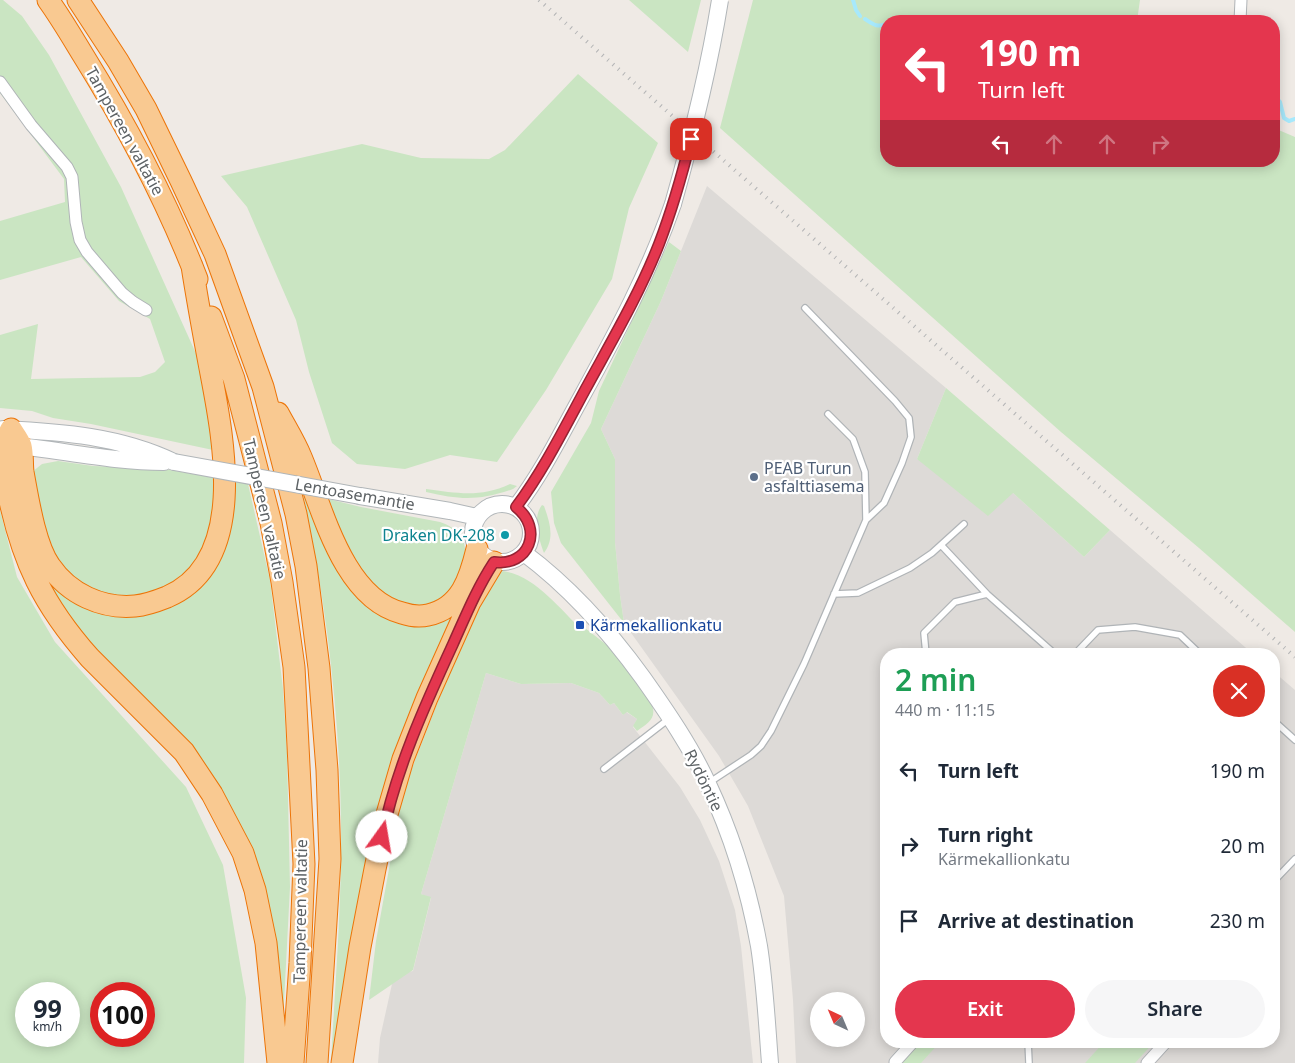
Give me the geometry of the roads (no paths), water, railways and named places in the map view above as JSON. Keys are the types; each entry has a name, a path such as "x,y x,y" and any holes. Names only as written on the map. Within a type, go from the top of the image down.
{"highway":[{"name":"Tampereen valtatie","path":"48,0 96,76 130,136 160,194 192,266 234,379 263,490 282,582 294,667 304,864 293,1063"},
{"name":"Tampereen valtatie","path":"78,0 118,60 146,110 182,181 215,254 263,387 296,514 306,566 319,668 327,770 330,859 317,1063"},
{"path":"7,438 45,558 54,572 82,596 100,603 121,607 140,606 173,595 190,584 209,561 218,542 223,515 224,482 216,396 192,266"},
{"path":"263,387 301,455 341,553 356,580 373,598 390,609 410,615 420,616 436,613 453,602 462,591 470,576 476,549"},
{"path":"7,438 4,471 18,534 25,555 48,603 90,658 184,752 212,794 243,853 256,890 266,943 278,1063"},
{"path":"342,1063 360,947 375,869 385,821 403,760 430,691 470,602 494,562"}],"street":[{"path":"516,507 529,490 635,297 659,244 673,204 700,102 720,0"},
{"path":"1240,15 1241,0"},
{"path":"0,82 31,125 67,167 73,184 76,222 80,240 87,252 122,293 146,310"},
{"name":"Lentoasemantie","path":"7,438 45,431 107,439 146,450 174,462 476,517"},
{"path":"507,504 516,507 528,519 530,526 530,542 524,553 508,562 494,562 484,557 476,549 472,536 476,517 489,506 507,504"},
{"name":"Rydöntie","path":"524,553 540,564 602,624 670,717 708,784 736,857 748,897 759,948 770,1063"},
{"path":"895,1062 908,1048"},
{"path":"1147,1063 1161,1048"}],"lane":[{"path":"805,308 895,401 909,418 910,437 902,463 884,504 866,520"},
{"path":"708,784 751,755 761,746 771,731 804,664 866,520 865,472 852,439 828,414"},
{"path":"834,594 858,593 910,568 941,545 964,524"},
{"path":"941,545 987,594 1048,648"},
{"path":"925,648 924,633 955,602 987,594"},
{"path":"1081,648 1098,630 1135,627 1180,635 1194,648"},
{"path":"604,769 670,717"},
{"path":"1280,726 1295,740"},
{"path":"1280,875 1295,859"},
{"path":"1029,1048 1030,1063"}],"waterway":[{"path":"853,0 860,16"},
{"path":"865,19 873,24 880,25"},
{"path":"1280,102 1284,118 1289,121 1295,119"}],"railway":[{"path":"539,0 1295,657"}],"place":[{"name":"PEAB Turun asfalttiasema","path":"754,477"},
{"name":"Draken DK-208","path":"505,535"},
{"name":"Kärmekallionkatu","path":"580,625"}]}
